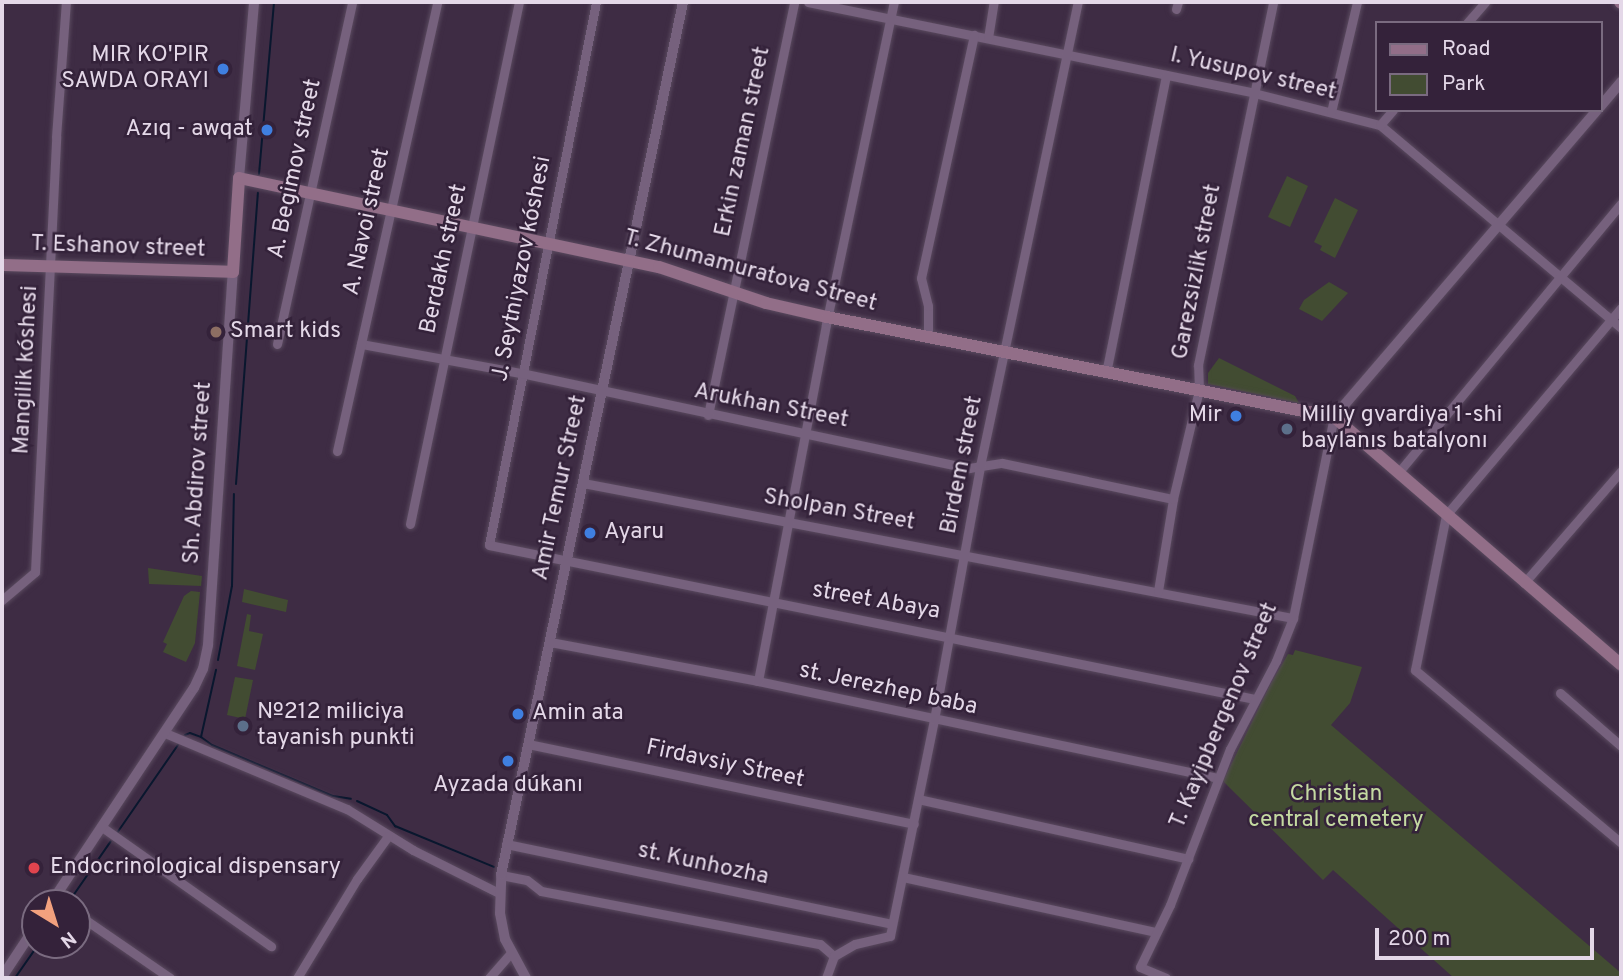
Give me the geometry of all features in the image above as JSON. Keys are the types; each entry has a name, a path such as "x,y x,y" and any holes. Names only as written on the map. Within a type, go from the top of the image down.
{"main road":[{"name":"T. Zhumamuratova Street","path":"239,178 629,260 827,317 1334,417"},
{"name":"Sh. Abdirov street","path":"233,272 239,178"},
{"name":"T. Eshanov street","path":"2,265 233,272"},
{"path":"1334,417 1621,665"}],"street":[{"name":"Mangilik kóshesi","path":"2,600 35,572 56,137 66,2"},
{"name":"Sh. Abdirov street","path":"239,178 254,2"},
{"name":"A. Begimov street","path":"277,344 352,2"},
{"name":"A. Navoi street","path":"337,451 437,2"},
{"name":"Berdakh street","path":"410,524 519,2"},
{"name":"J. Seytniyazov kóshesi","path":"489,545 596,2"},
{"name":"Amir Temur Street","path":"526,978 511,953 500,913 501,875 682,2"},
{"name":"Erkin zaman street","path":"708,415 794,2"},
{"name":"I. Yusupov street","path":"808,2 1254,93 1380,125 1621,328"},
{"path":"758,681 827,317 894,2"},
{"path":"988,38 994,2"},
{"name":"Birdem street","path":"834,956 855,944 890,936 934,720 980,466 1079,2"},
{"name":"Garezsizlik street","path":"1158,591 1173,499 1199,390 1198,365 1273,2"},
{"path":"1332,112 1357,2"},
{"path":"1469,21 1485,2"},
{"path":"928,337 928,306 922,278 974,35"},
{"path":"1106,373 1166,75"},
{"name":"T. Kayipbergenov street","path":"1602,104 1621,82"},
{"path":"1380,125 1391,112"},
{"name":"T. Kayipbergenov street","path":"1166,978 1140,967 1170,905 1217,778 1276,661 1293,618 1334,417 1596,112"},
{"path":"1398,473 1621,203"},
{"name":"Sh. Abdirov street","path":"63,889 194,688 203,669 208,645 233,272"},
{"path":"1620,841 1415,670 1446,515 1621,308"},
{"name":"Arukhan Street","path":"361,344 521,373 602,393 969,468 1002,463 1173,499"},
{"path":"1524,583 1621,471"},
{"name":"Sholpan Street","path":"583,483 1293,618"},
{"name":"street Abaya","path":"489,545 773,603 949,635 1255,699"},
{"name":"st. Jerezhep baba","path":"550,642 758,681 1217,778"},
{"path":"1560,693 1621,746"},
{"path":"165,733 347,809 388,836 499,893"},
{"name":"Firdavsiy Street","path":"528,744 914,824"},
{"path":"918,799 1188,859"},
{"path":"102,827 271,946"},
{"path":"297,978 356,879 388,836"},
{"name":"st. Kunhozha","path":"506,844 892,924"},
{"path":"501,875 527,880 541,891 820,944 834,956 826,978"},
{"path":"903,877 1155,932"},
{"path":"91,924 170,978"},
{"path":"4,977 6,961 21,943"},
{"path":"489,978 511,953"}],"green space":[{"path":"1287,176 1308,186 1290,227 1268,217"},
{"path":"1335,198 1358,210 1335,258 1320,250 1322,246 1314,242"},
{"path":"1329,282 1348,293 1322,321 1299,309 1304,300"},
{"path":"1219,358 1295,396 1299,403 1208,384 1208,373"},
{"path":"148,568 202,576 201,586 149,584"},
{"path":"244,589 288,600 286,612 242,602"},
{"path":"191,591 200,592 195,643 186,662 163,652 167,644 163,642 184,596"},
{"path":"247,614 251,615 249,631 263,634 255,670 237,666"},
{"name":"Christian central cemetery","path":"1295,650 1362,667 1350,703 1331,725 1621,973 1621,978 1454,978 1333,870 1323,880 1223,781 1271,683 1288,654 1293,655"},
{"path":"235,677 253,680 245,719 227,715"}],"waterway":[{"path":"259,174 274,2"},
{"path":"236,484 258,193"},
{"path":"218,660 232,586 234,494"},
{"path":"185,735 190,733 201,737 216,670"},
{"path":"201,737 212,745 333,796 351,799"},
{"path":"117,833 178,745"},
{"path":"357,801 387,815 395,826 494,867"},
{"path":"78,889 111,841"},
{"path":"15,978 28,959"}],"place":[{"name":"MIR KO'PIR SAWDA ORAYI","path":"223,69"},
{"name":"Azıq - awqat","path":"267,130"},
{"name":"Smart kids","path":"216,332"},
{"name":"Mir","path":"1236,416"},
{"name":"Milliy gvardiya 1-shi baylanıs batalyonı","path":"1287,429"},
{"name":"Ayaru","path":"590,533"},
{"name":"Amin ata","path":"518,714"},
{"name":"№212 miliciya tayanish punkti","path":"243,726"},
{"name":"Ayzada dúkanı","path":"508,761"},
{"name":"Endocrinological dispensary","path":"34,868"}]}
